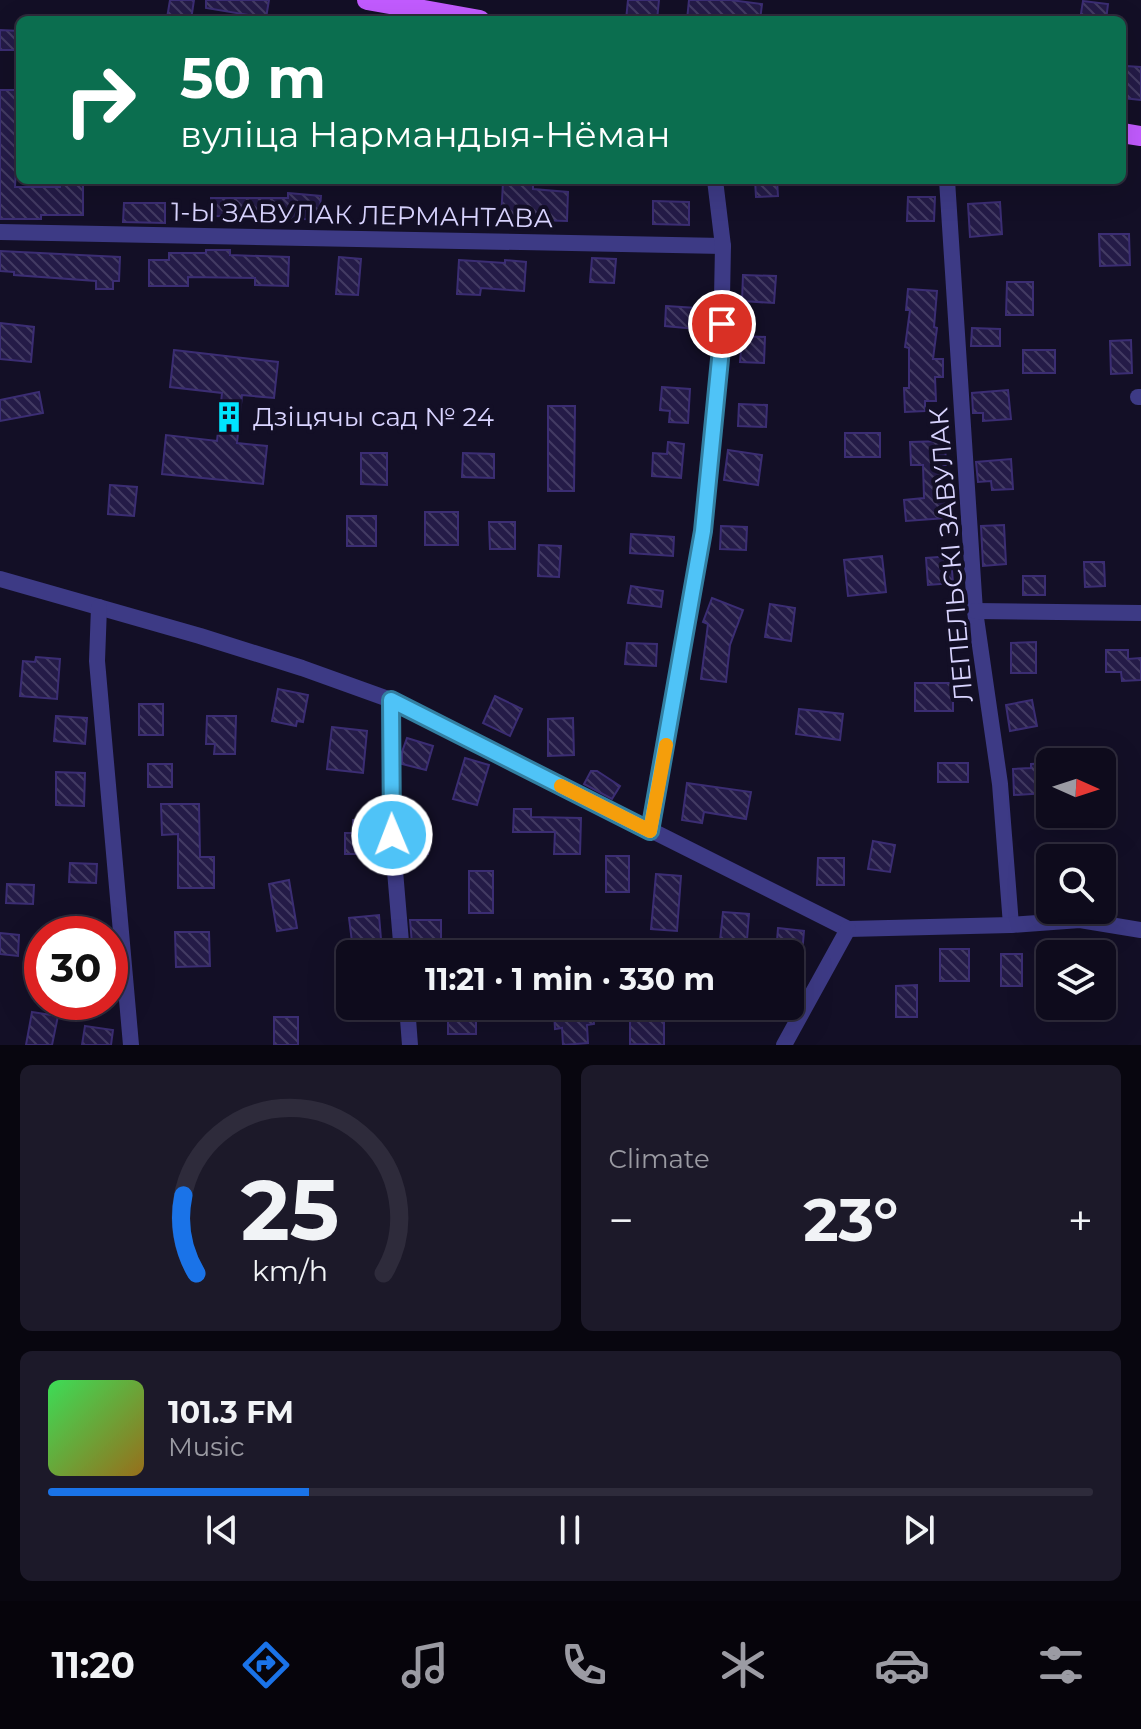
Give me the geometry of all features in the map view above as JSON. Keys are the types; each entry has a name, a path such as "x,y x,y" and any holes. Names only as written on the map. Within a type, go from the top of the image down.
{"main road":[{"path":"367,0 457,16"}],"street":[{"path":"650,831 703,531 721,349 723,246 715,184"},
{"name":"ЛЕПЕЛЬСКІ ЗАВУЛАК","path":"947,184 975,611 1000,784 1011,925"},
{"name":"1-Ы ЗАВУЛАК ЛЕРМАНТАВА","path":"0,232 723,246"},
{"path":"0,579 302,668 391,700 848,929 1080,920 1141,930"},
{"path":"99,607 97,661 131,1045"},
{"path":"975,611 1141,613"},
{"path":"391,700 392,835 401,940"},
{"path":"784,1045 848,929"},
{"path":"408,1020 410,1045"}],"building":[{"path":"170,0 194,0 192,16 167,16"},
{"path":"206,0 269,0 266,16 206,8"},
{"path":"628,0 659,0 657,16 626,16"},
{"path":"689,0 762,4 760,16 687,16"},
{"path":"1083,1 1108,4 1106,16 1081,16"},
{"path":"0,30 16,31 16,50 0,50"},
{"path":"1126,66 1141,67 1141,100 1126,98"},
{"path":"0,90 16,90 15,187 83,184 83,215 0,219"},
{"path":"503,184 533,184 533,189 568,192 567,221 501,219"},
{"path":"755,184 777,184 778,196 756,197"},
{"path":"288,193 321,196 319,220 211,216 211,198 288,198"},
{"path":"908,197 935,197 934,221 907,221"},
{"path":"653,201 689,202 689,225 653,224"},
{"path":"1000,202 1002,234 970,237 968,204"},
{"path":"124,203 165,203 165,223 123,222"},
{"path":"1099,234 1129,234 1130,265 1100,266"},
{"path":"206,250 230,250 230,255 289,257 288,286 255,285 255,278 188,277 188,286 149,286 149,260 169,260 169,253 206,253"},
{"path":"0,251 120,257 119,281 113,281 113,289 96,289 96,281 14,275 14,272 0,271"},
{"path":"339,257 361,259 358,295 336,294"},
{"path":"592,258 616,259 614,283 590,282"},
{"path":"459,260 526,262 524,291 481,288 480,295 457,294"},
{"path":"743,275 776,276 774,303 742,301"},
{"path":"1007,282 1033,282 1033,315 1006,315"},
{"path":"908,289 937,291 933,359 943,359 943,377 935,377 936,401 925,401 925,411 905,412 904,388 909,388 909,348 905,347 910,310 906,310"},
{"path":"666,306 697,308 696,329 665,326"},
{"path":"0,323 34,327 31,362 0,359"},
{"path":"972,328 1000,329 1000,346 971,346"},
{"path":"742,336 765,337 764,363 740,362"},
{"path":"1131,340 1132,373 1111,374 1110,341"},
{"name":"Дзіцячы сад № 24","path":"174,350 278,362 274,398 242,395 237,443 267,446 263,484 162,474 166,435 217,441 222,393 170,387"},
{"path":"1023,350 1055,350 1055,373 1023,373"},
{"path":"662,387 690,389 688,423 669,422 670,411 660,410"},
{"path":"1008,390 1011,419 983,421 983,413 973,413 972,393"},
{"path":"39,392 43,413 0,421 0,400"},
{"path":"739,404 767,405 766,427 738,426"},
{"path":"548,406 575,406 574,491 548,491"},
{"path":"845,433 880,433 880,457 845,457"},
{"path":"945,441 946,465 941,465 946,518 906,521 904,500 924,498 923,465 911,465 910,442"},
{"path":"668,442 684,444 681,478 652,476 653,453 667,454"},
{"path":"728,450 762,455 758,485 724,480"},
{"path":"361,453 387,453 387,485 361,484"},
{"path":"463,453 494,454 494,478 462,477"},
{"path":"1011,459 1013,489 992,490 991,481 978,482 976,462"},
{"path":"110,485 137,487 134,516 108,514"},
{"path":"425,512 458,512 458,545 425,545"},
{"path":"347,516 376,516 376,546 347,546"},
{"path":"489,522 515,522 515,549 490,549"},
{"path":"1004,525 1006,564 983,566 981,526"},
{"path":"721,526 747,527 746,550 720,549"},
{"path":"631,534 674,537 673,556 630,553"},
{"path":"539,545 561,546 559,577 538,576"},
{"path":"882,556 886,592 848,596 844,560"},
{"path":"951,556 953,583 928,585 926,558"},
{"path":"1084,562 1104,562 1105,586 1085,587"},
{"path":"1023,576 1045,576 1045,595 1023,595"},
{"path":"631,586 663,591 661,607 628,603"},
{"path":"712,598 743,610 730,645 726,682 701,679 708,624 703,622"},
{"path":"770,604 795,608 791,641 765,637"},
{"path":"1036,642 1036,673 1011,673 1011,643"},
{"path":"627,643 657,644 656,666 625,664"},
{"path":"1106,650 1128,650 1128,659 1141,658 1141,680 1122,681 1121,672 1106,672"},
{"path":"36,657 60,659 57,699 20,696 23,661 35,662"},
{"path":"915,683 953,683 953,711 915,711"},
{"path":"278,689 308,695 303,722 297,721 296,726 272,721"},
{"path":"495,696 522,709 510,736 483,723"},
{"path":"1032,700 1037,726 1010,731 1006,705"},
{"path":"139,704 163,704 163,735 139,735"},
{"path":"799,709 843,714 840,740 796,734"},
{"path":"56,716 87,718 85,744 54,741"},
{"path":"207,716 236,716 235,754 214,754 215,744 206,744"},
{"path":"573,718 574,755 548,756 548,719"},
{"path":"332,727 367,731 363,773 327,769"},
{"path":"407,738 433,746 426,770 402,764"},
{"path":"465,758 489,765 477,805 453,799"},
{"path":"938,763 968,763 968,782 938,782"},
{"path":"148,764 172,764 172,787 148,787"},
{"path":"1031,764 1036,764 1036,794 1014,795 1013,769 1031,768"},
{"path":"591,771 597,771 620,786 612,799 584,784"},
{"path":"56,772 85,773 84,806 56,805"},
{"path":"687,783 751,792 746,819 704,812 702,823 682,820"},
{"path":"161,804 199,804 200,857 214,857 214,888 178,888 178,834 162,835"},
{"path":"514,809 531,809 531,817 581,818 580,854 554,854 555,832 513,832"},
{"path":"353,820 370,820 371,854 345,854 345,833 353,833"},
{"path":"408,826 427,826 428,854 405,855 403,840 409,840"},
{"path":"873,841 895,845 890,872 868,869"},
{"path":"606,856 629,856 629,892 606,892"},
{"path":"818,858 844,858 844,885 817,885"},
{"path":"70,863 97,864 96,883 69,882"},
{"path":"469,871 493,871 493,913 469,913"},
{"path":"656,874 681,876 677,931 651,929"},
{"path":"289,880 297,928 277,931 269,884"},
{"path":"7,884 34,885 33,904 6,903"},
{"path":"723,912 749,914 747,940 720,940"},
{"path":"379,915 381,939 352,940 349,918"},
{"path":"410,920 441,920 441,940 412,940"},
{"path":"778,928 804,931 803,940 777,940"},
{"path":"175,932 209,932 210,966 176,967"},
{"path":"0,933 19,935 18,956 0,954"},
{"path":"940,949 969,949 969,981 940,981"},
{"path":"1001,954 1022,954 1022,986 1001,986"},
{"path":"917,985 917,1017 896,1017 896,986"},
{"path":"274,1017 298,1017 298,1045 274,1045"},
{"path":"31,1020 57,1020 52,1045 26,1045"},
{"path":"448,1020 476,1020 476,1034 448,1034"},
{"path":"554,1020 594,1020 594,1024 587,1025 588,1043 563,1045 562,1028 555,1029"},
{"path":"630,1020 664,1020 664,1045 630,1044"},
{"path":"85,1026 113,1030 111,1045 82,1045"}],"slow traffic":[{"path":"561,786 650,831 666,745"}],"place":[{"name":"Дзіцячы сад № 24","path":"229,417"}],"route":[{"path":"392,835 391,700 650,831 703,531 722,324"}]}
